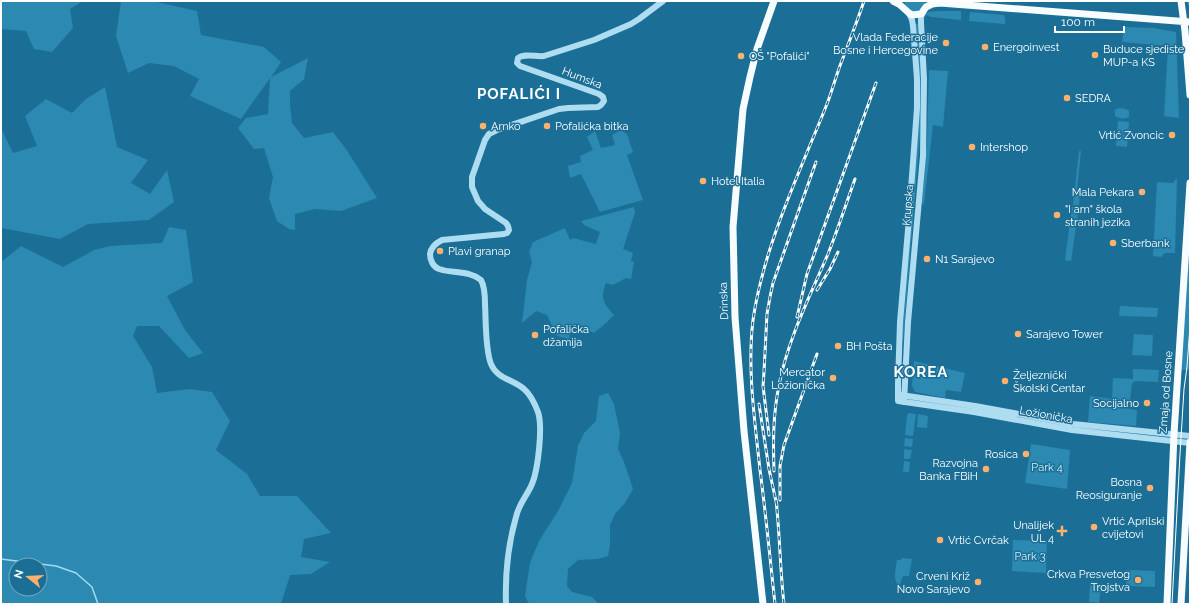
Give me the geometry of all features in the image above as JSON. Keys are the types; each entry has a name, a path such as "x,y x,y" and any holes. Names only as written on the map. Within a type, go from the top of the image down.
{"main road":[{"name":"Drinska","path":"764,604 744,431 735,325 733,227 743,109 757,49 774,1"},
{"path":"893,1 917,15 926,6 938,2 1187,22"},
{"path":"1182,1 1187,22 1190,95"},
{"name":"Zmaja od Bosne","path":"1166,604 1174,438 1190,182"},
{"path":"1181,604 1190,443"}],"street":[{"name":"Humska","path":"506,604 505,583 509,550 516,516 521,502 532,485 534,478 540,441 540,422 538,412 524,388 498,374 491,364 488,353 485,293 481,280 477,276 438,269 431,261 431,249 437,242 442,240 504,234 509,230 506,223 485,209 478,201 472,187 472,177 485,140 489,134 563,108 598,107 603,104 603,97 599,94 520,66 517,63 518,58 524,56 544,56 594,40 639,19 663,1"},
{"name":"Krupska","path":"901,398 923,156 924,79 921,18 926,6"},
{"name":"Krupska","path":"901,398 898,383 900,322 917,108 917,79 913,26 912,20 905,8"},
{"name":"Ložionička","path":"901,398 975,406 1073,424 1174,438 1190,443"},
{"name":"Ložionička","path":"1174,438 1190,436"}],"green space":[{"path":"1,1 83,1 70,9 73,28 52,52 34,49 26,31 1,29"},
{"path":"121,1 152,1 197,11 201,35 264,47 281,62 271,77 308,58 304,79 290,91 292,123 304,138 333,132 346,149 377,198 341,211 315,209 295,214 295,230 289,229 277,221 269,198 273,177 264,148 254,149 238,128 246,118 268,114 270,78 241,119 190,96 199,79 174,66 149,63 128,73 116,36"},
{"path":"905,1 925,1 925,4 921,10 915,13 905,5"},
{"path":"961,11 961,20 931,17 926,15 928,12"},
{"path":"970,12 1004,15 1005,24 969,21"},
{"path":"915,24 918,24 922,84 921,122 903,342 903,311 918,120"},
{"path":"1124,27 1153,28 1176,32 1179,118 1164,116 1168,46 1122,42"},
{"path":"929,70 948,71 943,127 933,125 924,204 921,203 927,140"},
{"path":"105,87 117,147 148,160 131,183 150,194 167,170 174,202 149,220 88,224 60,239 1,228 1,128 13,153 37,146 25,116 46,99 72,113 86,99"},
{"path":"1119,108 1129,111 1129,117 1118,118 1115,116 1115,110"},
{"path":"1118,121 1129,122 1128,134 1117,133"},
{"path":"621,130 627,134 633,152 627,155 643,200 600,212 581,174 570,178 568,166 581,162 580,156 593,150 587,137 595,131 601,148 615,145 612,135"},
{"path":"1117,134 1128,135 1127,147 1116,146"},
{"path":"1079,151 1081,151 1077,190 1080,191 1079,205 1073,205"},
{"path":"1176,179 1175,253 1165,253 1161,257 1153,256 1157,182 1173,183"},
{"path":"1079,206 1071,261 1065,260 1072,207"},
{"path":"634,207 635,212 623,249 633,253 631,261 634,262 631,279 626,278 613,285 606,283 603,293 605,304 614,315 594,333 581,327 575,328 572,326 569,339 557,336 547,315 536,311 522,323 527,280 532,262 529,252 533,242 565,228 570,240 573,238 596,244 600,232 584,225 581,221"},
{"path":"1190,216 1190,359 1189,370 1181,370"},
{"path":"169,227 186,230 193,282 167,296 185,330 203,353 189,358 159,326 137,326 133,336 152,367 157,393 190,389 212,392 230,421 216,450 247,474 260,496 297,496 331,533 304,539 301,557 330,562 311,574 290,575 281,604 1,604 1,262 21,246 63,267 94,250 110,246 162,243"},
{"path":"1120,306 1158,308 1157,317 1119,316"},
{"path":"1134,334 1153,335 1152,356 1132,355"},
{"path":"914,361 965,373 961,392 946,390 945,398 915,392 912,386"},
{"path":"1133,369 1159,370 1158,382 1136,381 1132,383 1129,409 1137,410 1136,426 1088,422 1090,396 1112,399 1113,378 1133,379"},
{"path":"608,393 614,404 620,433 618,449 633,489 625,503 615,514 610,525 610,546 608,556 598,559 578,560 568,569 567,586 572,592 592,597 599,604 529,604 525,596 530,563 539,541 558,511 572,483 578,446 584,433 596,421 599,396"},
{"path":"909,413 916,414 913,436 905,435 907,415"},
{"path":"918,414 928,416 927,428 917,427"},
{"path":"905,438 913,439 912,447 904,446"},
{"name":"Park 4","path":"1031,444 1070,450 1067,489 1025,483"},
{"path":"904,449 912,450 910,459 904,459"},
{"path":"904,461 910,462 909,472 903,472"},
{"name":"Park 3","path":"1013,540 1047,541 1046,573 1012,571"},
{"path":"902,558 912,559 909,576 903,576 900,585 897,584 895,572 897,560 901,560"},
{"path":"1127,570 1155,571 1155,587 1126,586"},
{"path":"1090,585 1101,586 1099,603 1089,602"}],"waterway":[{"path":"1,559 56,566 76,573 92,587 98,604"}],"tram line":[{"path":"1189,1 1190,11"},
{"path":"1172,604 1184,389 1190,326"}],"railway":[{"path":"775,604 752,395 751,339 753,320 765,264 774,237 794,183 827,104 864,1"},
{"path":"797,317 807,274 876,83"},
{"path":"769,435 763,386 767,314 773,283 816,162"},
{"path":"774,471 775,417 777,396 783,368 794,334 828,254 855,179"},
{"path":"817,290 830,269 838,252"},
{"path":"780,500 780,466 784,445 817,354"},
{"path":"759,404 769,469 777,506"},
{"path":"776,500 784,604"}],"place":[{"name":"Vlada Federacije Bosne i Hercegovine","path":"946,43"},
{"name":"Energoinvest","path":"985,47"},
{"name":"Buduce sjediste MUP-a KS","path":"1095,55"},
{"name":"OŠ \"Pofalići\"","path":"741,56"},
{"name":"SEDRA","path":"1067,98"},
{"name":"Amko","path":"483,126"},
{"name":"Pofalićka bitka","path":"547,126"},
{"name":"Vrtić Zvoncic","path":"1172,135"},
{"name":"Intershop","path":"972,147"},
{"name":"Hotel Italia","path":"703,181"},
{"name":"Mala Pekara","path":"1142,192"},
{"name":"\"I am\" škola stranih jezika","path":"1057,215"},
{"name":"Sberbank","path":"1113,243"},
{"name":"Plavi granap","path":"440,251"},
{"name":"N1 Sarajevo","path":"927,259"},
{"name":"Sarajevo Tower","path":"1018,334"},
{"name":"Pofalićka džamija","path":"535,335"},
{"name":"BH Pošta","path":"838,346"},
{"name":"Mercator Ložionička","path":"833,378"},
{"name":"Željeznički Školski Centar","path":"1005,381"},
{"name":"Socijalno","path":"1147,403"},
{"name":"Rosica","path":"1026,454"},
{"name":"Razvojna Banka FBiH","path":"986,469"},
{"name":"Bosna Reosiguranje","path":"1150,488"},
{"name":"Vrtić Aprilski cvijetovi","path":"1094,527"},
{"name":"Unalijek UL 4","path":"1062,531"},
{"name":"Vrtić Cvrčak","path":"940,540"},
{"name":"Crkva Presvetog Trojstva","path":"1138,580"},
{"name":"Crveni Križ Novo Sarajevo","path":"978,582"}],"district":[{"name":"POFALIĆI I","path":"519,94"},
{"name":"KOREA","path":"921,372"}]}
